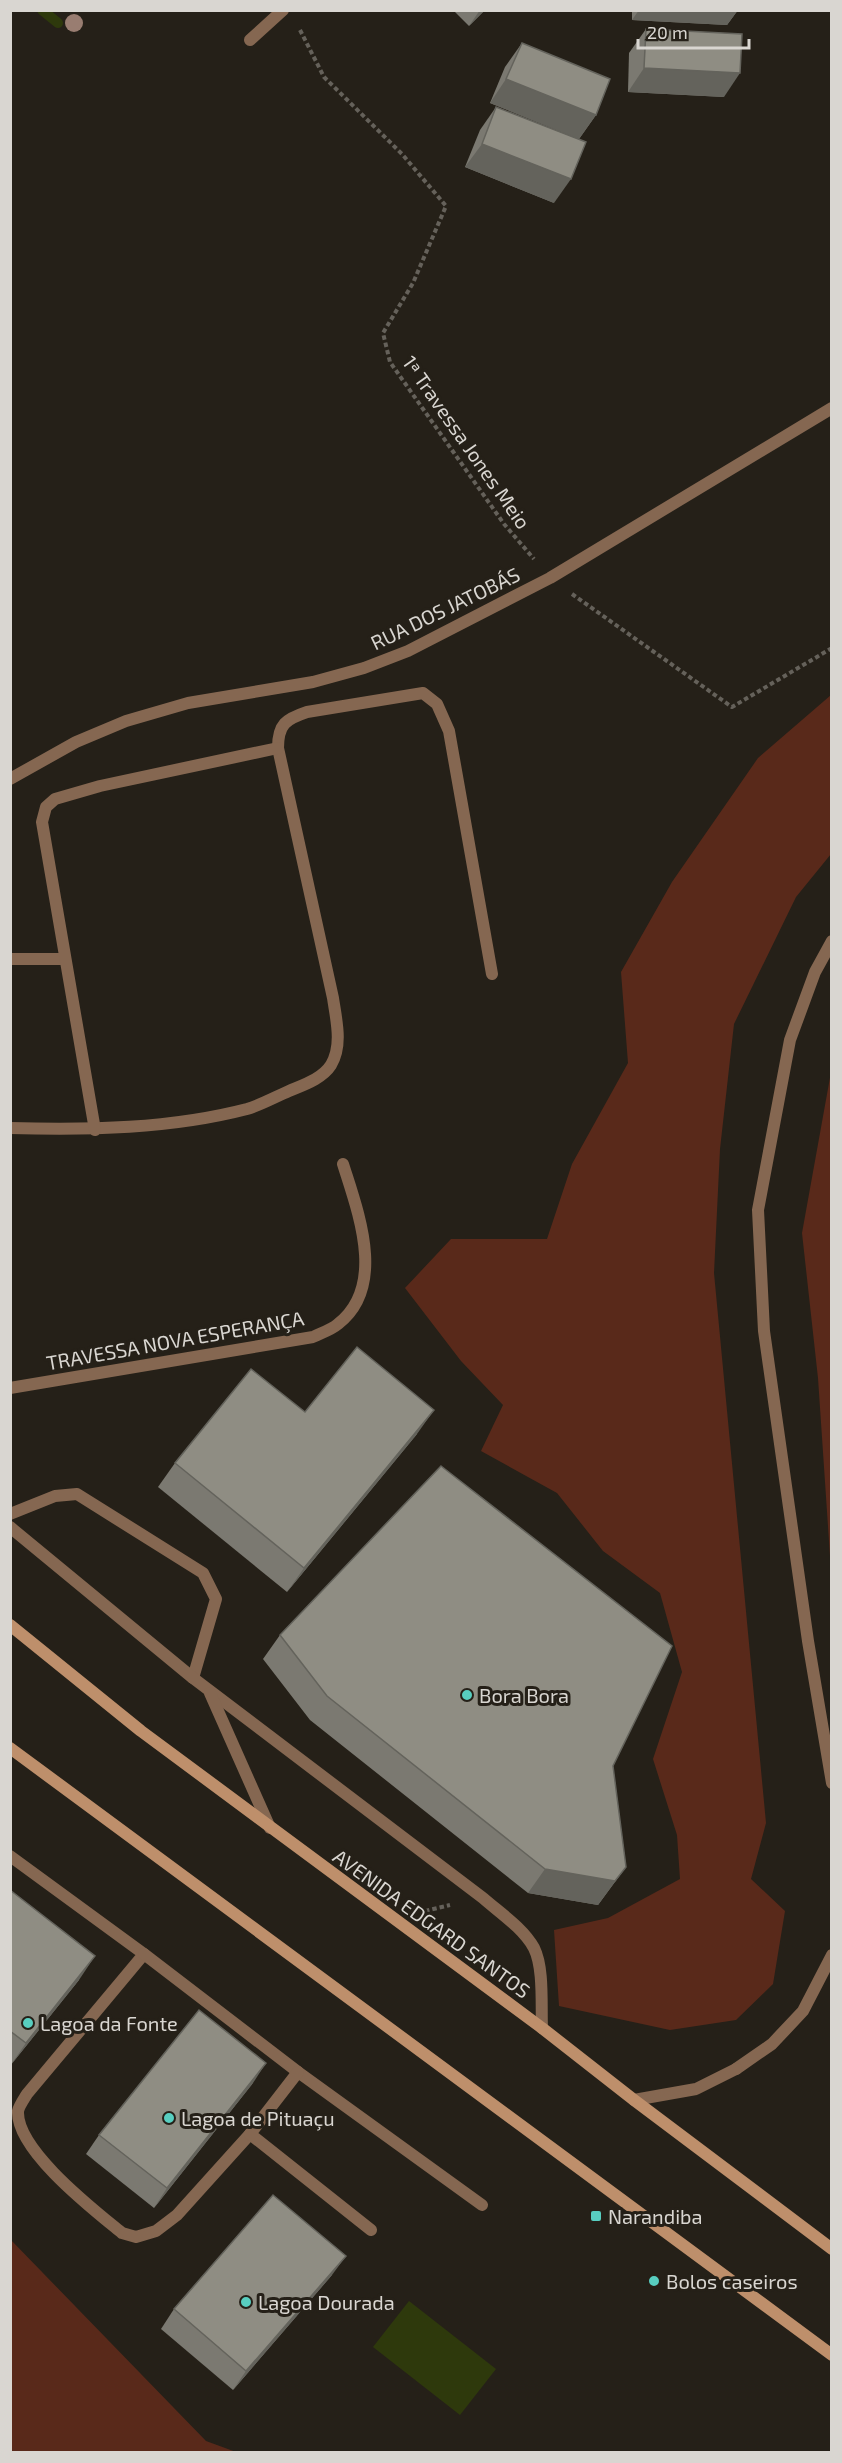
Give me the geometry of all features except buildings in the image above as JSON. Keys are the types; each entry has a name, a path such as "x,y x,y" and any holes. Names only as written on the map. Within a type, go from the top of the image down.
{"main road":[{"name":"AVENIDA EDGARD SANTOS","path":"10,1625 141,1731 270,1829 542,2028 831,2249"},
{"path":"10,1748 831,2355"}],"street":[{"path":"250,40 284,10"},
{"name":"RUA DOS JATOBÁS","path":"10,779 76,742 126,721 188,703 313,682 364,668 418,646 550,578 831,408"},
{"path":"10,1128 95,1130 201,1119 249,1108 313,1080 330,1067 336,1055 338,1038 333,998 278,748 278,734 291,717 307,712 423,693 437,704 449,731 492,974"},
{"path":"95,1130 42,822 46,807 55,799 100,786 278,748"},
{"path":"831,941 815,972 790,1040 758,1210 764,1331 808,1641 831,1783"},
{"path":"10,959 65,959"},
{"name":"TRAVESSA NOVA ESPERANÇA","path":"10,1388 313,1337 337,1324 352,1309 362,1291 366,1267 357,1209 343,1164"},
{"path":"10,1514 55,1496 77,1494 203,1573 216,1599 193,1678"},
{"path":"10,1527 209,1691 483,1898 521,1932 534,1948 539,1966 542,2028"},
{"path":"209,1691 270,1829"},
{"path":"10,1856 144,1954 298,2072 482,2205"},
{"path":"144,1954 27,2094 18,2109 20,2123 29,2144 47,2166 122,2233 136,2237 156,2231 177,2215 250,2134 298,2072"},
{"path":"634,2100 696,2089 736,2068 771,2044 803,2011 831,1955"},
{"path":"250,2134 371,2230"}],"path":[{"name":"1ª Travessa Jones Meio","path":"295,20 324,77 402,154 446,206 413,283 383,333 390,362 504,524 550,578 732,707 831,648"},
{"path":"391,1918 483,1898"}],"shaded area":[{"path":"831,695 831,854 796,897 734,1024 720,1149 714,1273 766,1823 751,1879 785,1911 773,1984 736,2020 670,2030 559,2006 554,1930 608,1918 680,1879 677,1835 653,1759 682,1672 660,1593 603,1551 557,1493 481,1451 503,1405 461,1361 405,1288 451,1239 547,1239 572,1164 628,1063 621,972 672,882 758,758"},
{"path":"831,1072 831,1571 818,1378 802,1233"},
{"path":"10,2239 206,2441 236,2452 11,2452"},
{"path":"409,2301 496,2369 460,2415 373,2347"}],"waterway":[{"path":"42,10 58,23"}],"place":[{"name":"Bora Bora","path":"467,1695"},
{"name":"Lagoa da Fonte","path":"28,2023"},
{"name":"Lagoa de Pituaçu","path":"169,2118"},
{"name":"Narandiba","path":"596,2216"},
{"name":"Bolos caseiros","path":"654,2281"},
{"name":"Lagoa Dourada","path":"246,2302"}]}
